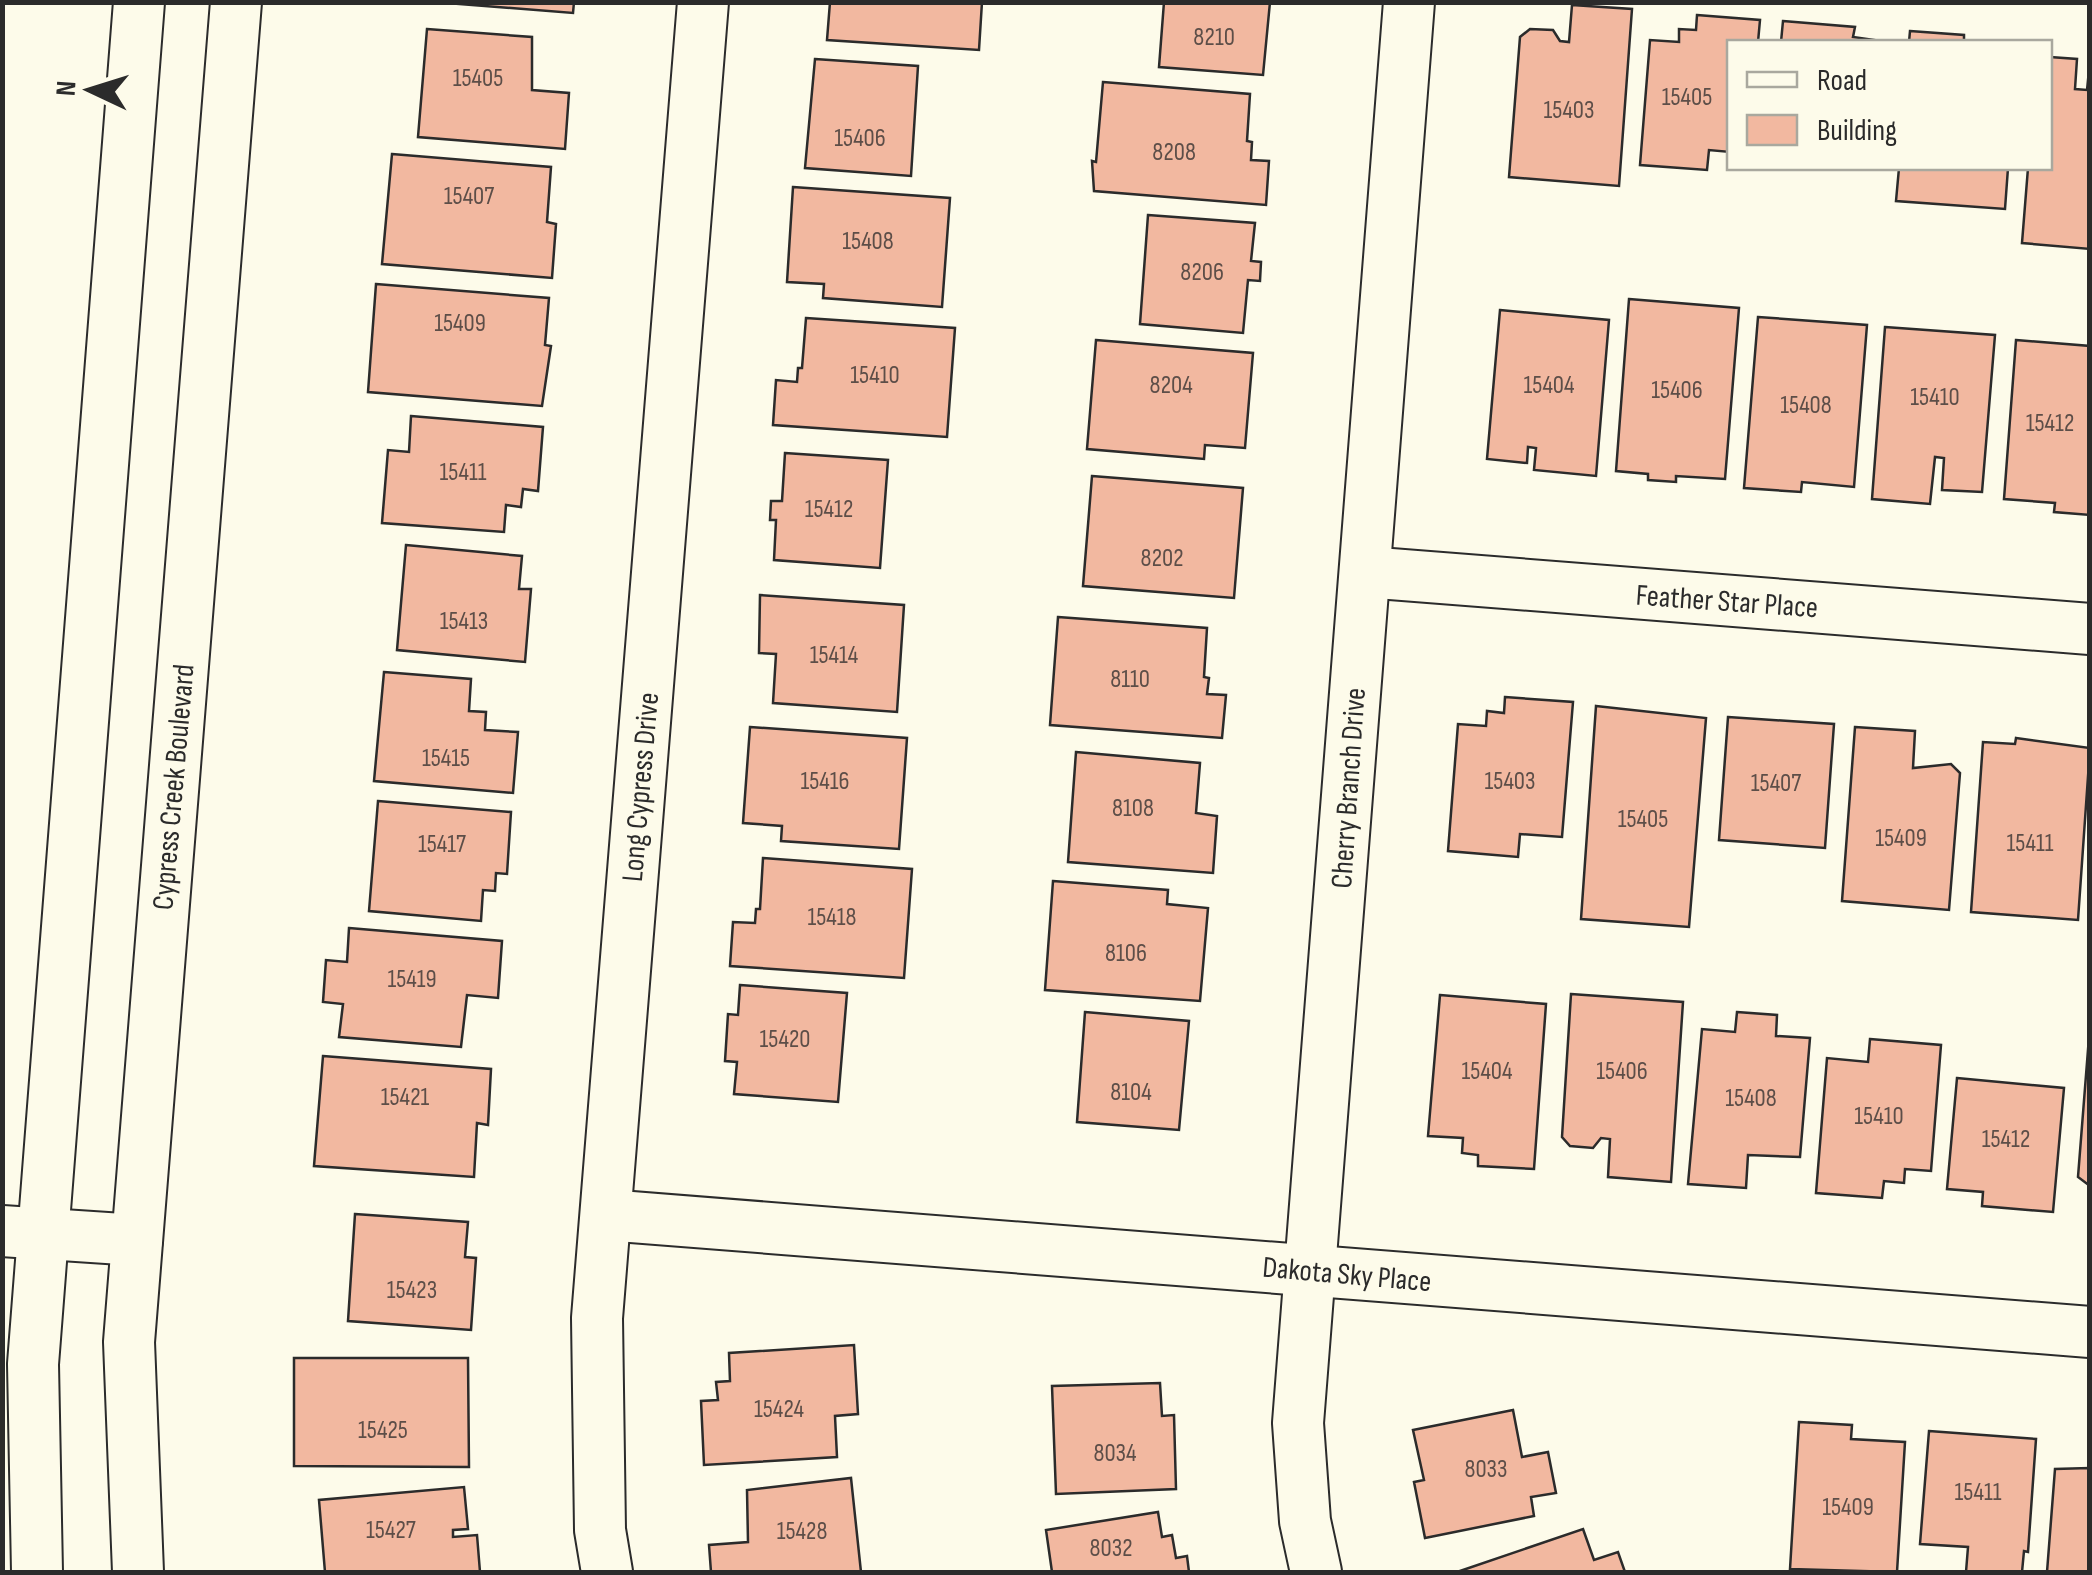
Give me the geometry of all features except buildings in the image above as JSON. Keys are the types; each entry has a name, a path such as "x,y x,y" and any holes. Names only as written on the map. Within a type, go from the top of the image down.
{"street":[{"path":"37,1572 33,1364 23,1233 139,2"},
{"name":"Cypress Creek Boulevard","path":"138,1572 129,1342 236,2"},
{"name":"Long Cypress Drive","path":"607,1572 600,1530 597,1318 703,2"},
{"name":"Cherry Branch Drive","path":"1316,1572 1305,1521 1298,1423 1409,2"},
{"name":"Feather Star Place","path":"1365,572 2090,629"},
{"name":"Dakota Sky Place","path":"606,1215 2090,1332"},
{"path":"23,1233 137,1240"}]}
